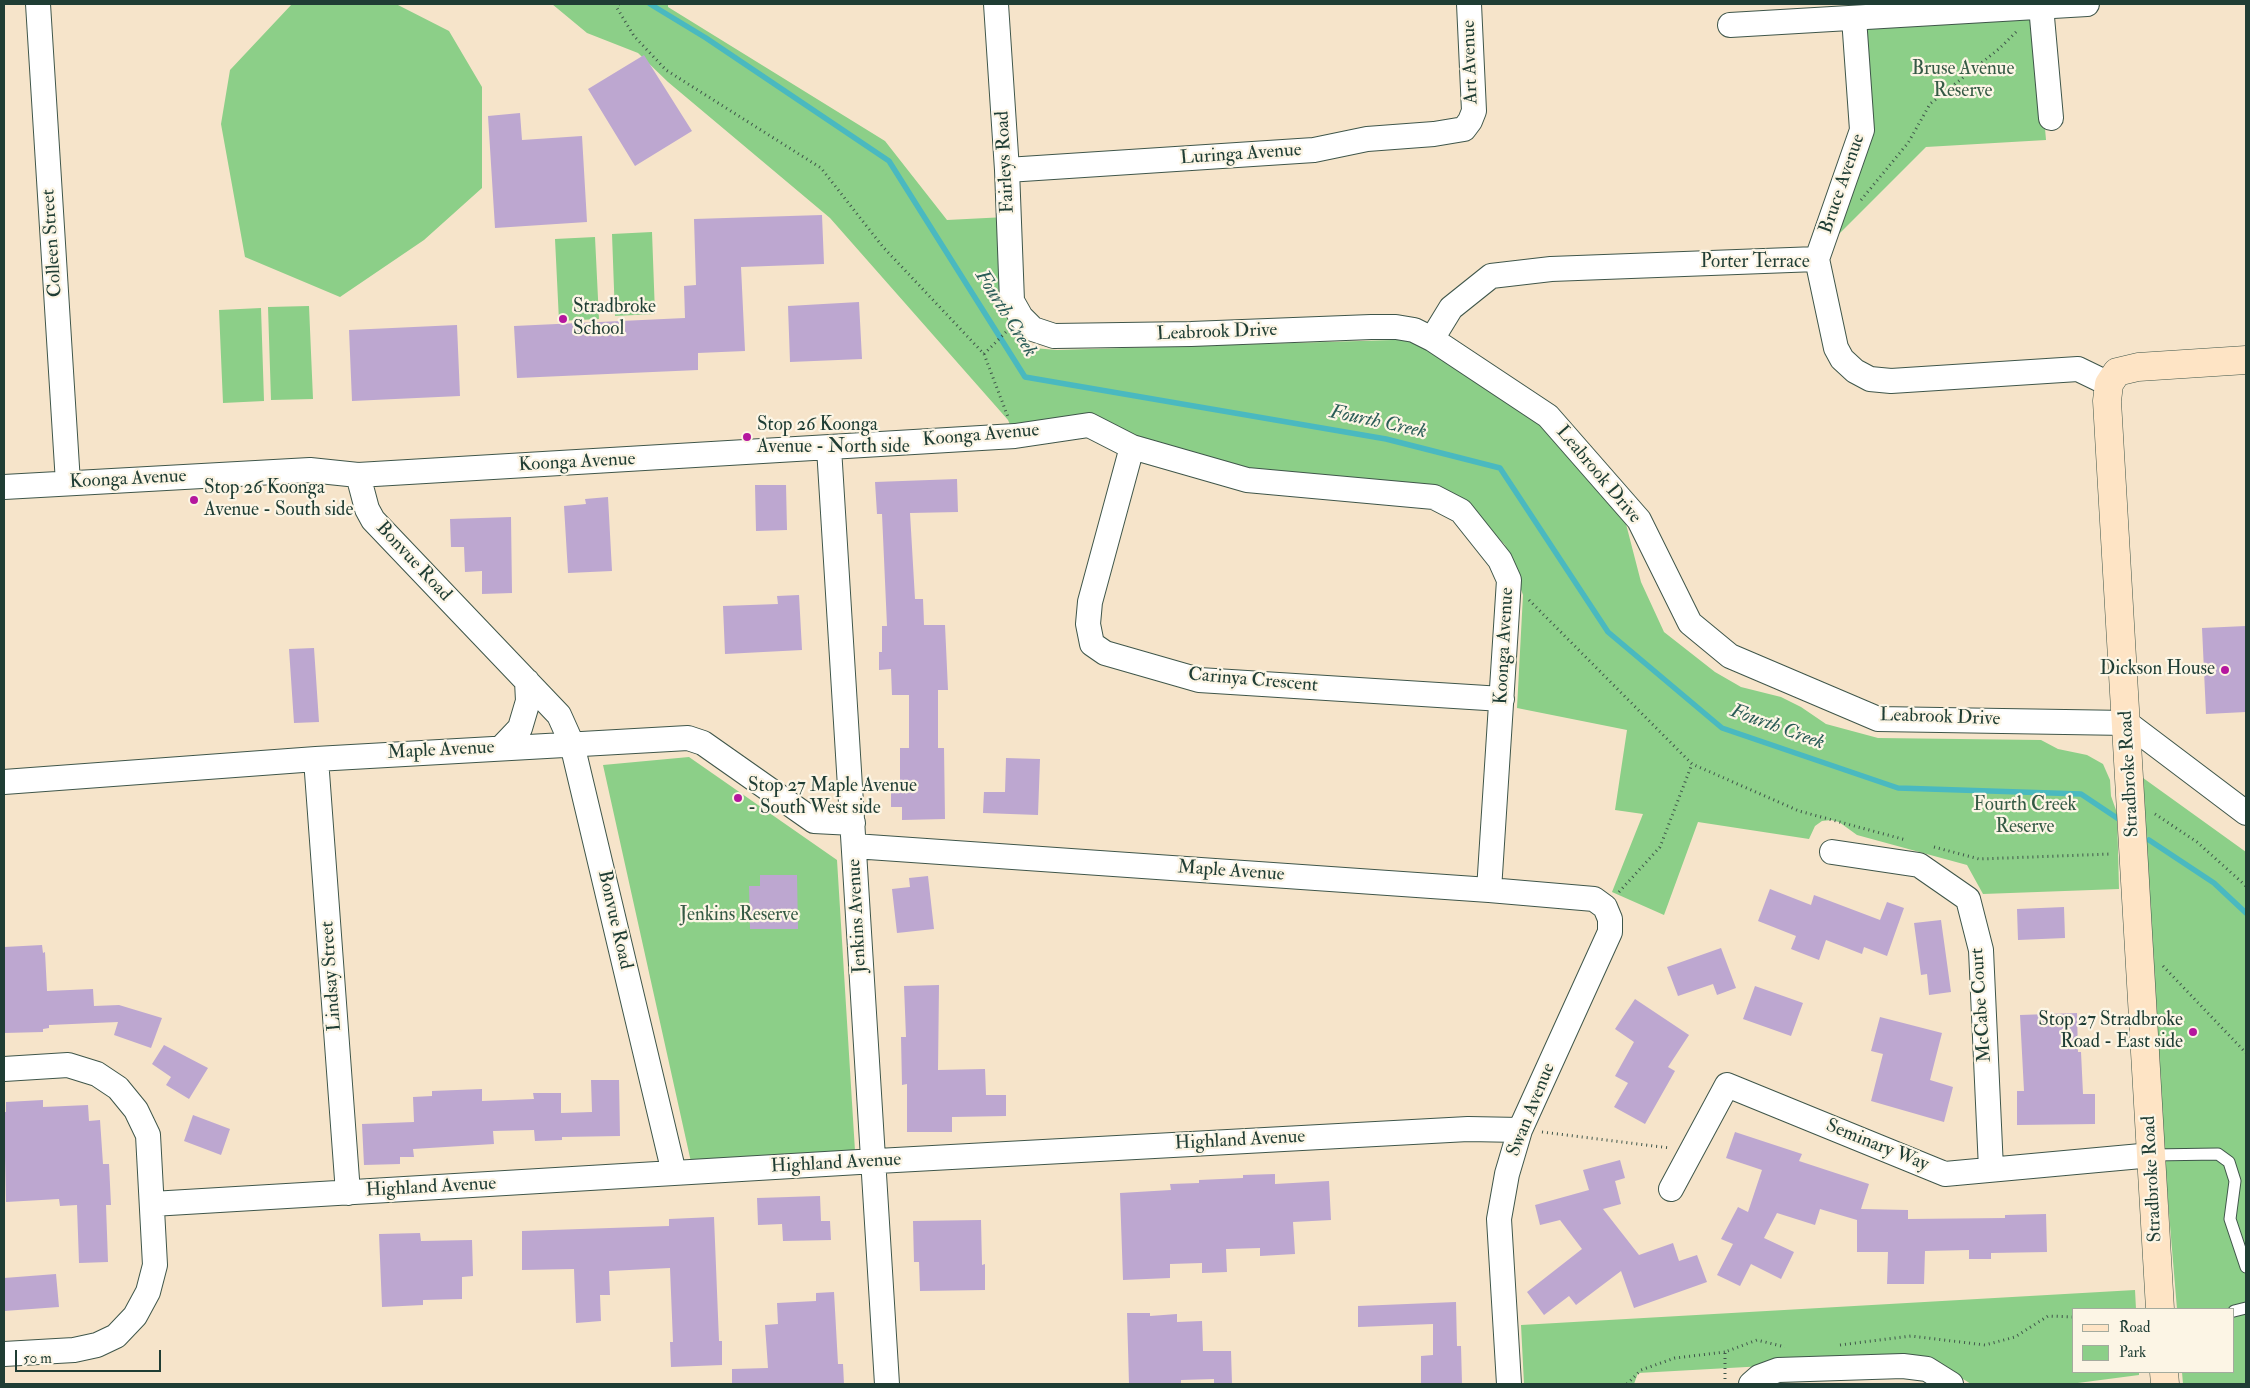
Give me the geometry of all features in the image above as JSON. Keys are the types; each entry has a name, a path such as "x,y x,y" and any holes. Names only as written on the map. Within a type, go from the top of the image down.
{"main road":[{"path":"2109,384 2116,372 2138,367 2246,360"},
{"name":"Stradbroke Road","path":"2109,384 2107,401 2132,798 2133,852 2160,1308"}],"street":[{"name":"Colleen Street","path":"38,4 68,483"},
{"name":"Fairleys Road","path":"996,4 1007,170 1012,301 1021,317"},
{"name":"Art Avenue","path":"1468,4 1474,111 1470,121"},
{"path":"1730,25 2087,4"},
{"path":"2041,6 2051,118"},
{"name":"Bruce Avenue","path":"1817,259 1862,130 1854,18"},
{"name":"Luringa Avenue","path":"1007,170 1314,150 1367,139 1464,129 1470,121"},
{"name":"Porter Terrace","path":"1432,338 1451,308 1491,276 1551,269 1817,259 1836,348 1842,359 1855,371 1870,380 1891,381 2078,369 2109,384"},
{"name":"Leabrook Drive","path":"1021,317 1033,330 1054,336 1191,334 1396,327 1414,330 1432,338 1548,416 1639,520 1690,623 1730,656 1878,719 2127,723"},
{"name":"Koonga Avenue","path":"4,487 310,470 358,475 1015,436 1089,425 1132,447 1247,480 1434,497 1461,511 1500,560 1509,580 1489,890"},
{"name":"Carinya Crescent","path":"1132,447 1090,602 1088,624 1092,644 1105,653 1199,680 1502,698"},
{"name":"Jenkins Avenue","path":"829,448 887,1384"},
{"name":"Bonvue Road","path":"358,475 367,510 373,520 559,715 572,744 674,1173"},
{"path":"501,748 520,728 528,701 527,681"},
{"path":"2127,723 2246,814"},
{"name":"Maple Avenue","path":"4,782 316,759 688,738 703,743 814,821 854,834 1594,899 1605,908"},
{"name":"Lindsay Street","path":"316,759 348,1193"},
{"name":"McCabe Court","path":"1832,852 1919,864 1968,899 1981,950 1991,1169"},
{"name":"Swan Avenue","path":"1509,1384 1500,1219 1507,1174 1520,1130 1610,932 1610,919 1605,908"},
{"path":"4,1069 68,1065 97,1074 118,1088 136,1110 148,1135 155,1265 148,1292 135,1316 116,1336 96,1345 74,1350 4,1354"},
{"name":"Seminary Way","path":"1671,1189 1727,1085 1945,1174 2152,1155"},
{"name":"Highland Avenue","path":"152,1204 872,1161 1468,1129 1520,1130"},
{"path":"1751,1384 1759,1377 1778,1370 1903,1366 1927,1370 1951,1384"}],"lane":[{"path":"2152,1155 2218,1154 2229,1162 2234,1181 2230,1219 2246,1267"}],"path":[{"path":"619,4 618,8 634,36 666,70 821,168 883,247 984,354 1015,436"},
{"path":"1861,201 1908,143 1930,104 2000,48 2041,6"},
{"path":"984,354 1021,317"},
{"path":"1509,580 1692,764 1799,811 1914,842"},
{"path":"1605,908 1660,847 1692,764"},
{"path":"2132,798 2197,842 2246,886"},
{"path":"1932,847 1979,859 2133,852"},
{"path":"2140,946 2170,971 2246,1053"},
{"path":"1520,1130 1691,1151"},
{"path":"1834,1345 1912,1336 1985,1345 2014,1337 2048,1316 2072,1317"},
{"path":"1627,1384 1641,1370 1674,1358 1725,1352 1757,1340 1788,1348"},
{"path":"1725,1352 1726,1384"}],"green space":[{"path":"292,4 396,4 449,31 482,87 482,188 424,240 340,297 245,257 221,124 230,70"},
{"name":"Fourth Creek Reserve","path":"552,4 668,4 668,7 885,141 947,220 1006,217 1015,326 1019,336 1033,348 1057,350 1393,340 1408,340 1421,345 1545,420 1608,494 1626,524 1641,582 1664,632 1715,672 1741,687 1781,697 1801,707 1826,724 1878,738 2041,740 2058,749 2087,755 2103,764 2110,780 2111,796 2117,813 2119,889 1983,894 1967,865 1857,835 1839,822 1831,820 1822,821 1815,826 1809,839 1698,822 1664,915 1612,892 1643,814 1615,810 1627,730 1517,708 1523,595 1505,545 1464,501 1247,480 1087,425 1015,436 1008,420 830,218 668,82 638,53 587,33"},
{"name":"Bruse Avenue Reserve","path":"2035,13 2046,140 1926,147 1827,246 1869,129 1860,23"},
{"path":"652,232 655,314 615,316 612,234"},
{"path":"595,237 599,319 559,321 555,239"},
{"path":"309,306 313,399 271,400 268,307"},
{"path":"261,308 264,401 223,403 219,310"},
{"name":"Jenkins Reserve","path":"689,757 837,860 855,1151 691,1162 603,765"},
{"path":"2132,770 2246,852 2246,1384 2183,1384 2182,1373 2235,1373 2235,1308 2177,1308"},
{"path":"2135,1290 2136,1308 2072,1308 2072,1373 2139,1373 2139,1375 2070,1384 1971,1384 1928,1357 1638,1373 1634,1384 1524,1384 1521,1325"}],"building":[{"path":"644,55 692,131 635,166 588,89"},
{"path":"520,113 522,140 582,136 587,222 495,228 488,116"},
{"path":"822,215 824,264 741,267 745,351 698,353 698,370 517,378 514,326 685,318 684,286 696,285 694,219"},
{"path":"859,302 862,359 790,362 788,306"},
{"path":"457,325 460,396 352,401 349,330"},
{"path":"957,479 958,512 910,513 915,599 923,599 924,625 945,625 948,690 938,690 938,748 944,748 945,819 902,820 902,807 891,807 891,784 900,784 900,748 909,748 909,695 892,695 891,669 879,670 879,652 882,652 882,626 887,626 882,514 877,514 875,482"},
{"path":"755,485 786,485 787,530 756,531"},
{"path":"608,497 612,571 568,573 564,506 586,504 585,499"},
{"path":"511,517 512,593 482,594 482,571 465,572 464,547 451,547 450,519"},
{"path":"799,595 802,650 725,654 723,606 778,604 777,596"},
{"name":"Dickson House","path":"2246,626 2246,712 2206,714 2202,628"},
{"path":"314,648 319,722 294,723 289,649"},
{"path":"1006,758 1040,759 1038,815 983,813 984,792 1005,792"},
{"path":"760,875 797,875 798,929 750,929 749,886 760,886"},
{"path":"928,876 934,929 897,933 892,889 910,887 909,878"},
{"path":"1770,889 1811,905 1814,895 1880,920 1887,902 1904,908 1887,956 1864,947 1862,954 1826,940 1819,960 1791,949 1796,936 1758,921"},
{"path":"2064,907 2065,938 2018,940 2017,909"},
{"path":"1941,920 1951,992 1929,995 1927,974 1921,975 1914,923"},
{"path":"42,945 43,953 45,952 47,991 93,989 94,1006 119,1005 162,1018 151,1048 114,1035 118,1022 49,1025 49,1028 43,1029 43,1032 4,1033 4,947"},
{"path":"1721,948 1736,988 1717,995 1713,984 1678,996 1667,967"},
{"path":"939,985 938,1070 985,1069 986,1095 1006,1095 1006,1116 952,1117 952,1132 907,1132 907,1084 902,1085 901,1037 906,1037 904,986"},
{"path":"1755,986 1803,1003 1791,1036 1743,1019"},
{"path":"1635,999 1689,1035 1668,1067 1675,1071 1645,1124 1614,1107 1628,1083 1615,1076 1634,1042 1615,1029"},
{"path":"2077,1013 2078,1052 2081,1052 2083,1094 2095,1094 2095,1124 2017,1125 2017,1091 2024,1091 2020,1015"},
{"path":"1880,1017 1942,1033 1930,1080 1953,1087 1944,1122 1871,1101 1883,1054 1871,1051"},
{"path":"164,1045 208,1068 189,1099 166,1085 171,1077 152,1064"},
{"path":"591,1080 619,1080 620,1136 562,1137 562,1140 535,1141 534,1130 493,1131 494,1144 413,1149 414,1157 400,1157 400,1164 364,1165 362,1124 414,1122 413,1097 432,1096 432,1091 482,1089 482,1101 534,1099 533,1093 561,1093 561,1113 592,1112"},
{"path":"43,1100 43,1107 88,1105 89,1121 100,1120 103,1164 109,1164 111,1205 106,1205 108,1262 79,1263 77,1205 60,1206 59,1199 6,1202 4,1112 6,1112 6,1102"},
{"path":"193,1115 230,1129 221,1155 184,1141"},
{"path":"1735,1132 1802,1154 1799,1161 1869,1184 1861,1209 1908,1210 1908,1219 2005,1218 2005,1215 2046,1214 2047,1252 1991,1253 1991,1259 1969,1259 1969,1250 1925,1251 1924,1284 1887,1284 1888,1252 1857,1252 1857,1220 1820,1209 1815,1225 1777,1213 1764,1238 1794,1252 1781,1279 1751,1264 1740,1286 1717,1275 1733,1244 1721,1239 1738,1207 1748,1212 1762,1170 1726,1158"},
{"path":"1620,1160 1625,1178 1615,1181 1621,1204 1603,1209 1639,1255 1673,1243 1679,1261 1697,1255 1707,1282 1634,1308 1621,1271 1576,1305 1569,1296 1544,1315 1527,1292 1582,1249 1560,1220 1540,1225 1535,1205 1589,1190 1583,1170"},
{"path":"1275,1174 1275,1184 1329,1181 1331,1220 1293,1222 1295,1254 1260,1256 1260,1248 1226,1249 1227,1272 1202,1273 1202,1263 1170,1264 1170,1278 1123,1280 1120,1193 1171,1190 1170,1184 1199,1183 1199,1180 1243,1178 1243,1175"},
{"path":"820,1196 821,1221 830,1221 831,1240 783,1241 782,1224 758,1225 757,1198"},
{"path":"714,1217 719,1341 722,1341 722,1365 671,1367 670,1342 673,1342 670,1268 609,1271 610,1295 600,1295 601,1321 576,1323 574,1269 522,1270 522,1231 669,1226 669,1219"},
{"path":"981,1220 982,1265 985,1264 985,1290 920,1291 919,1262 914,1262 913,1221"},
{"path":"420,1233 421,1241 472,1240 473,1276 462,1277 462,1299 423,1300 423,1305 382,1307 379,1234"},
{"path":"56,1274 59,1307 4,1311 4,1278"},
{"path":"834,1292 838,1364 843,1364 844,1384 732,1384 732,1369 768,1368 765,1325 778,1324 777,1303 816,1301 816,1293"},
{"path":"1456,1302 1457,1346 1461,1346 1462,1384 1421,1384 1421,1356 1433,1355 1433,1324 1358,1327 1358,1306"},
{"path":"1127,1313 1150,1313 1150,1316 1177,1314 1177,1322 1202,1321 1203,1351 1231,1351 1232,1384 1214,1384 1214,1379 1181,1380 1181,1384 1129,1384"}],"waterway":[{"name":"Fourth Creek","path":"650,4 706,38 889,161 1025,377 1386,439 1500,468 1608,632 1722,728 1898,788 2081,794 2123,822"},
{"name":"Fourth Creek","path":"2149,840 2214,883 2246,913"}],"place":[{"name":"Stradbroke School","path":"563,319"},
{"name":"Stop 26 Koonga Avenue - North side","path":"747,437"},
{"name":"Stop 26 Koonga Avenue - South side","path":"194,500"},
{"name":"Dickson House","path":"2225,670"},
{"name":"Stop 27 Maple Avenue - South West side","path":"738,798"},
{"name":"Stop 27 Stradbroke Road - East side","path":"2193,1032"}]}
